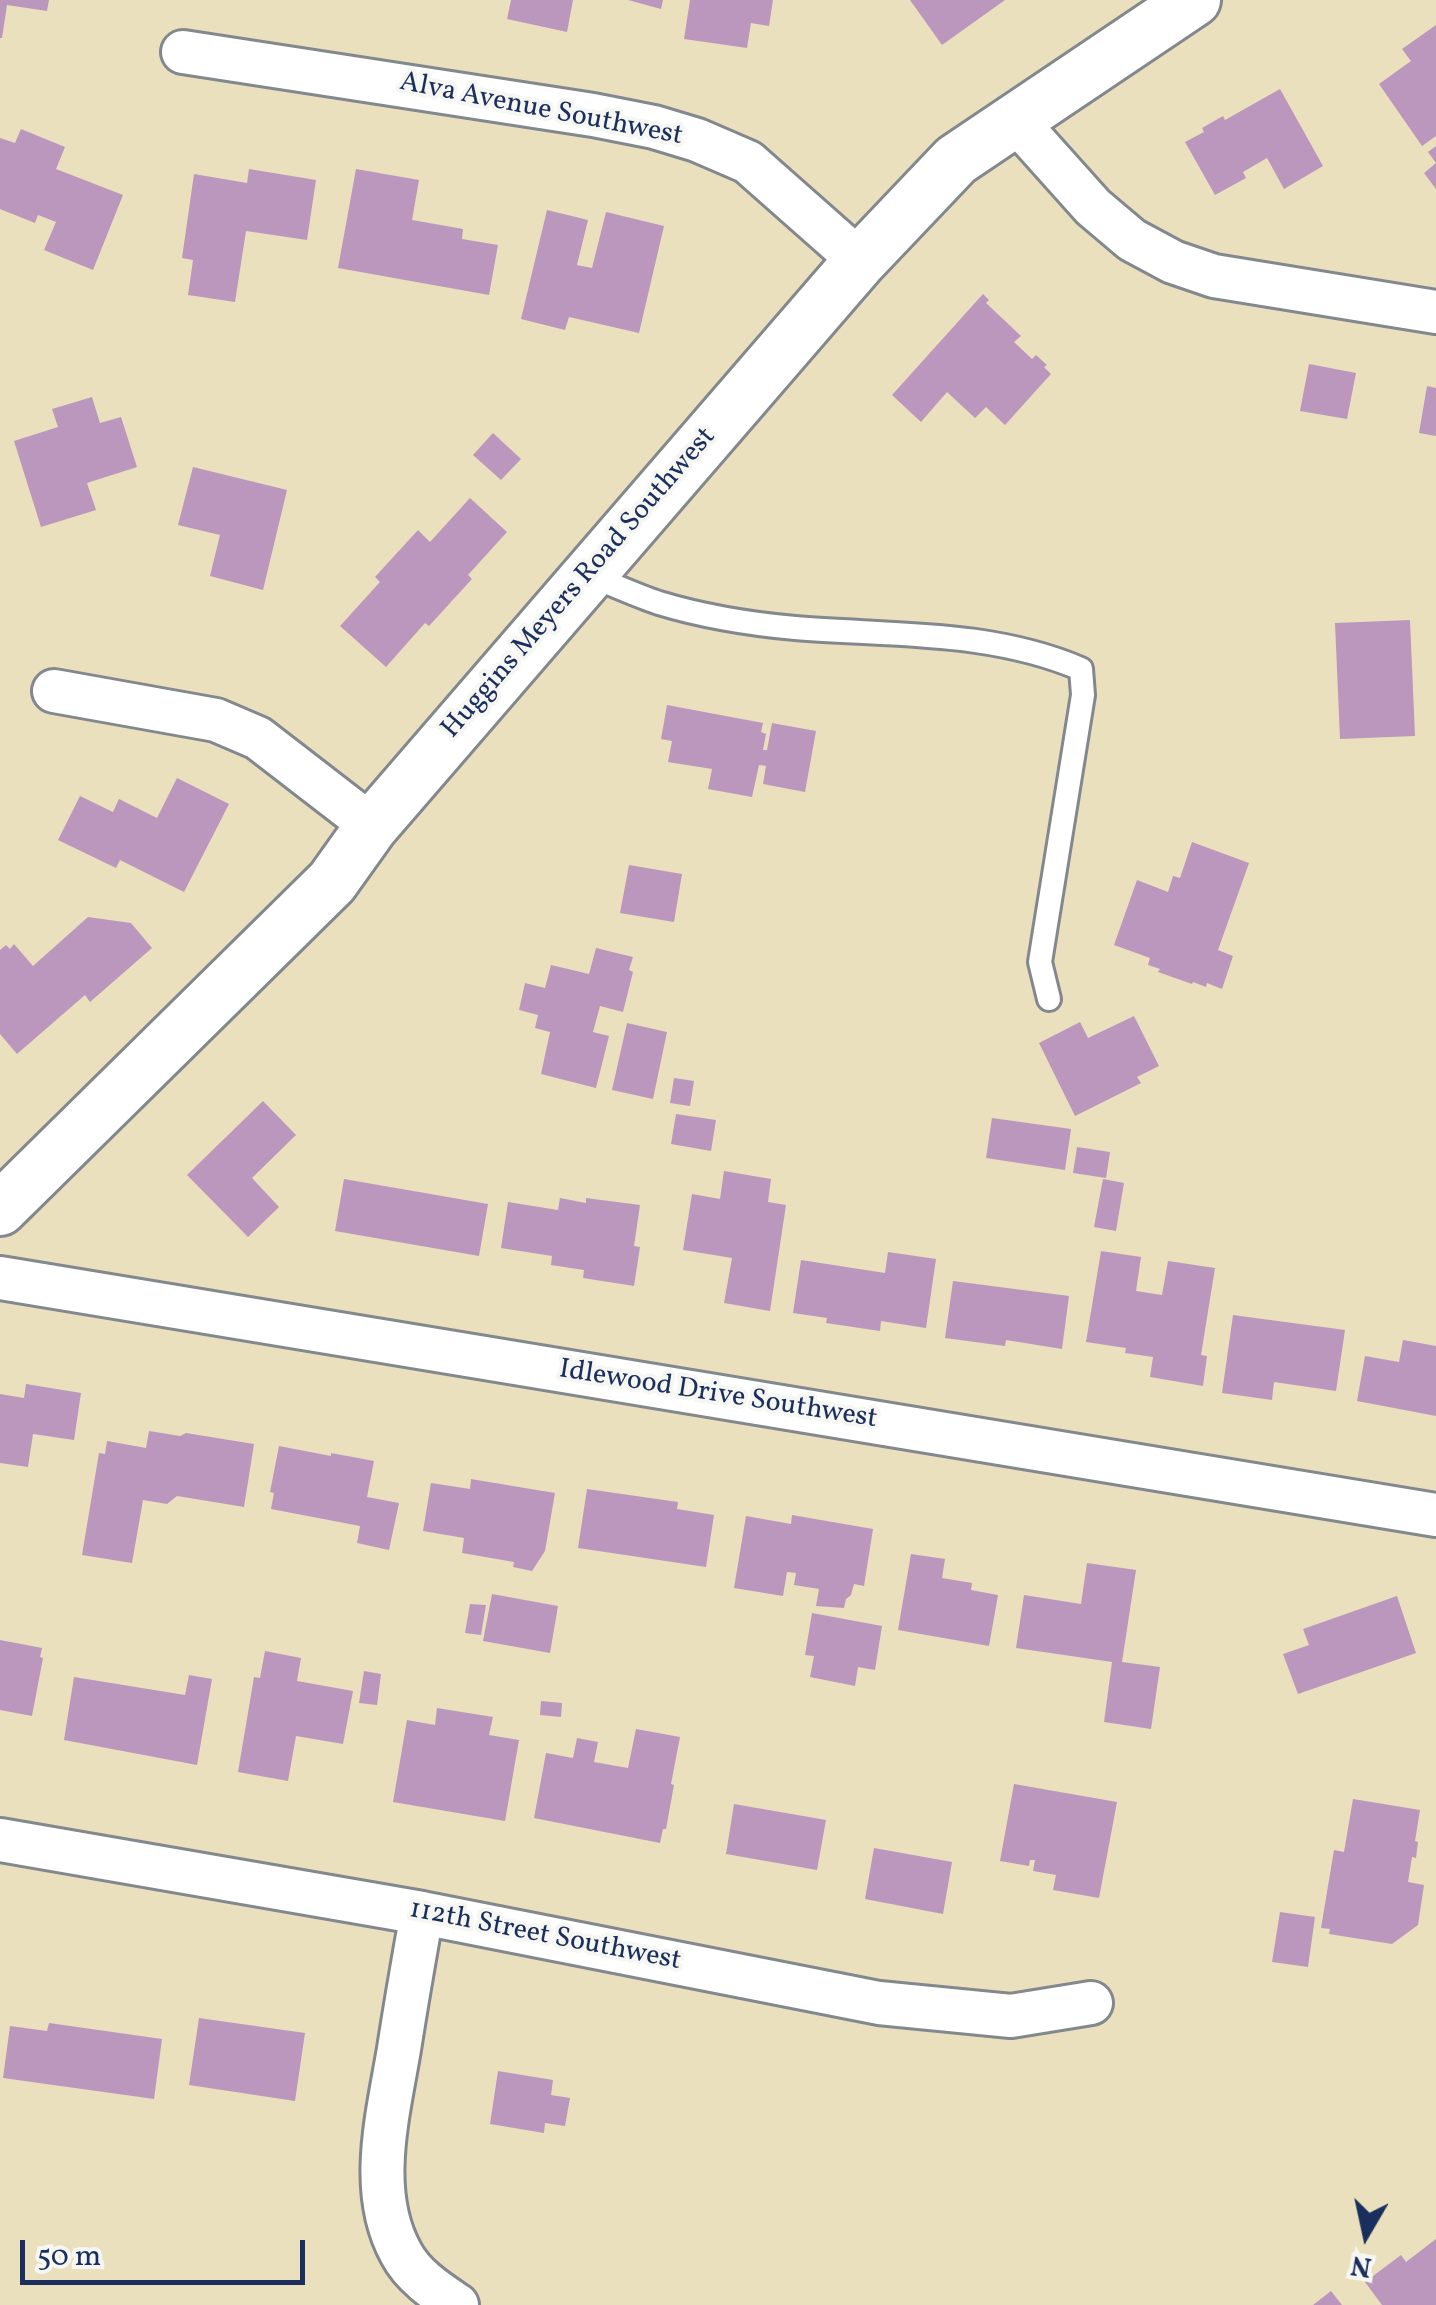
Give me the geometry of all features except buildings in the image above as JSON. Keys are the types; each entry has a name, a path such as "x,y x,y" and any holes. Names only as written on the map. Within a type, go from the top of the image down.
{"street":[{"name":"Huggins Meyers Road Southwest","path":"3,1202 332,882 372,826 588,575 860,261 956,160 1194,0"},
{"name":"Alva Avenue Southwest","path":"183,52 593,115 698,140 748,162 860,261"},
{"path":"1016,120 1093,207 1132,240 1173,262 1214,276 1436,312"},
{"path":"54,691 216,720 258,738 372,826"},
{"name":"Idlewood Drive Southwest","path":"0,1278 1436,1515"},
{"name":"112th Street Southwest","path":"0,1840 422,1912 878,2004 1011,2016 1091,2002"},
{"path":"422,1912 384,2135 383,2190 389,2227 402,2257 426,2284 457,2305"}],"lane":[{"path":"588,575 660,603 728,619 793,628 987,641 1051,656 1081,670 1083,695 1040,962 1050,999"}]}
